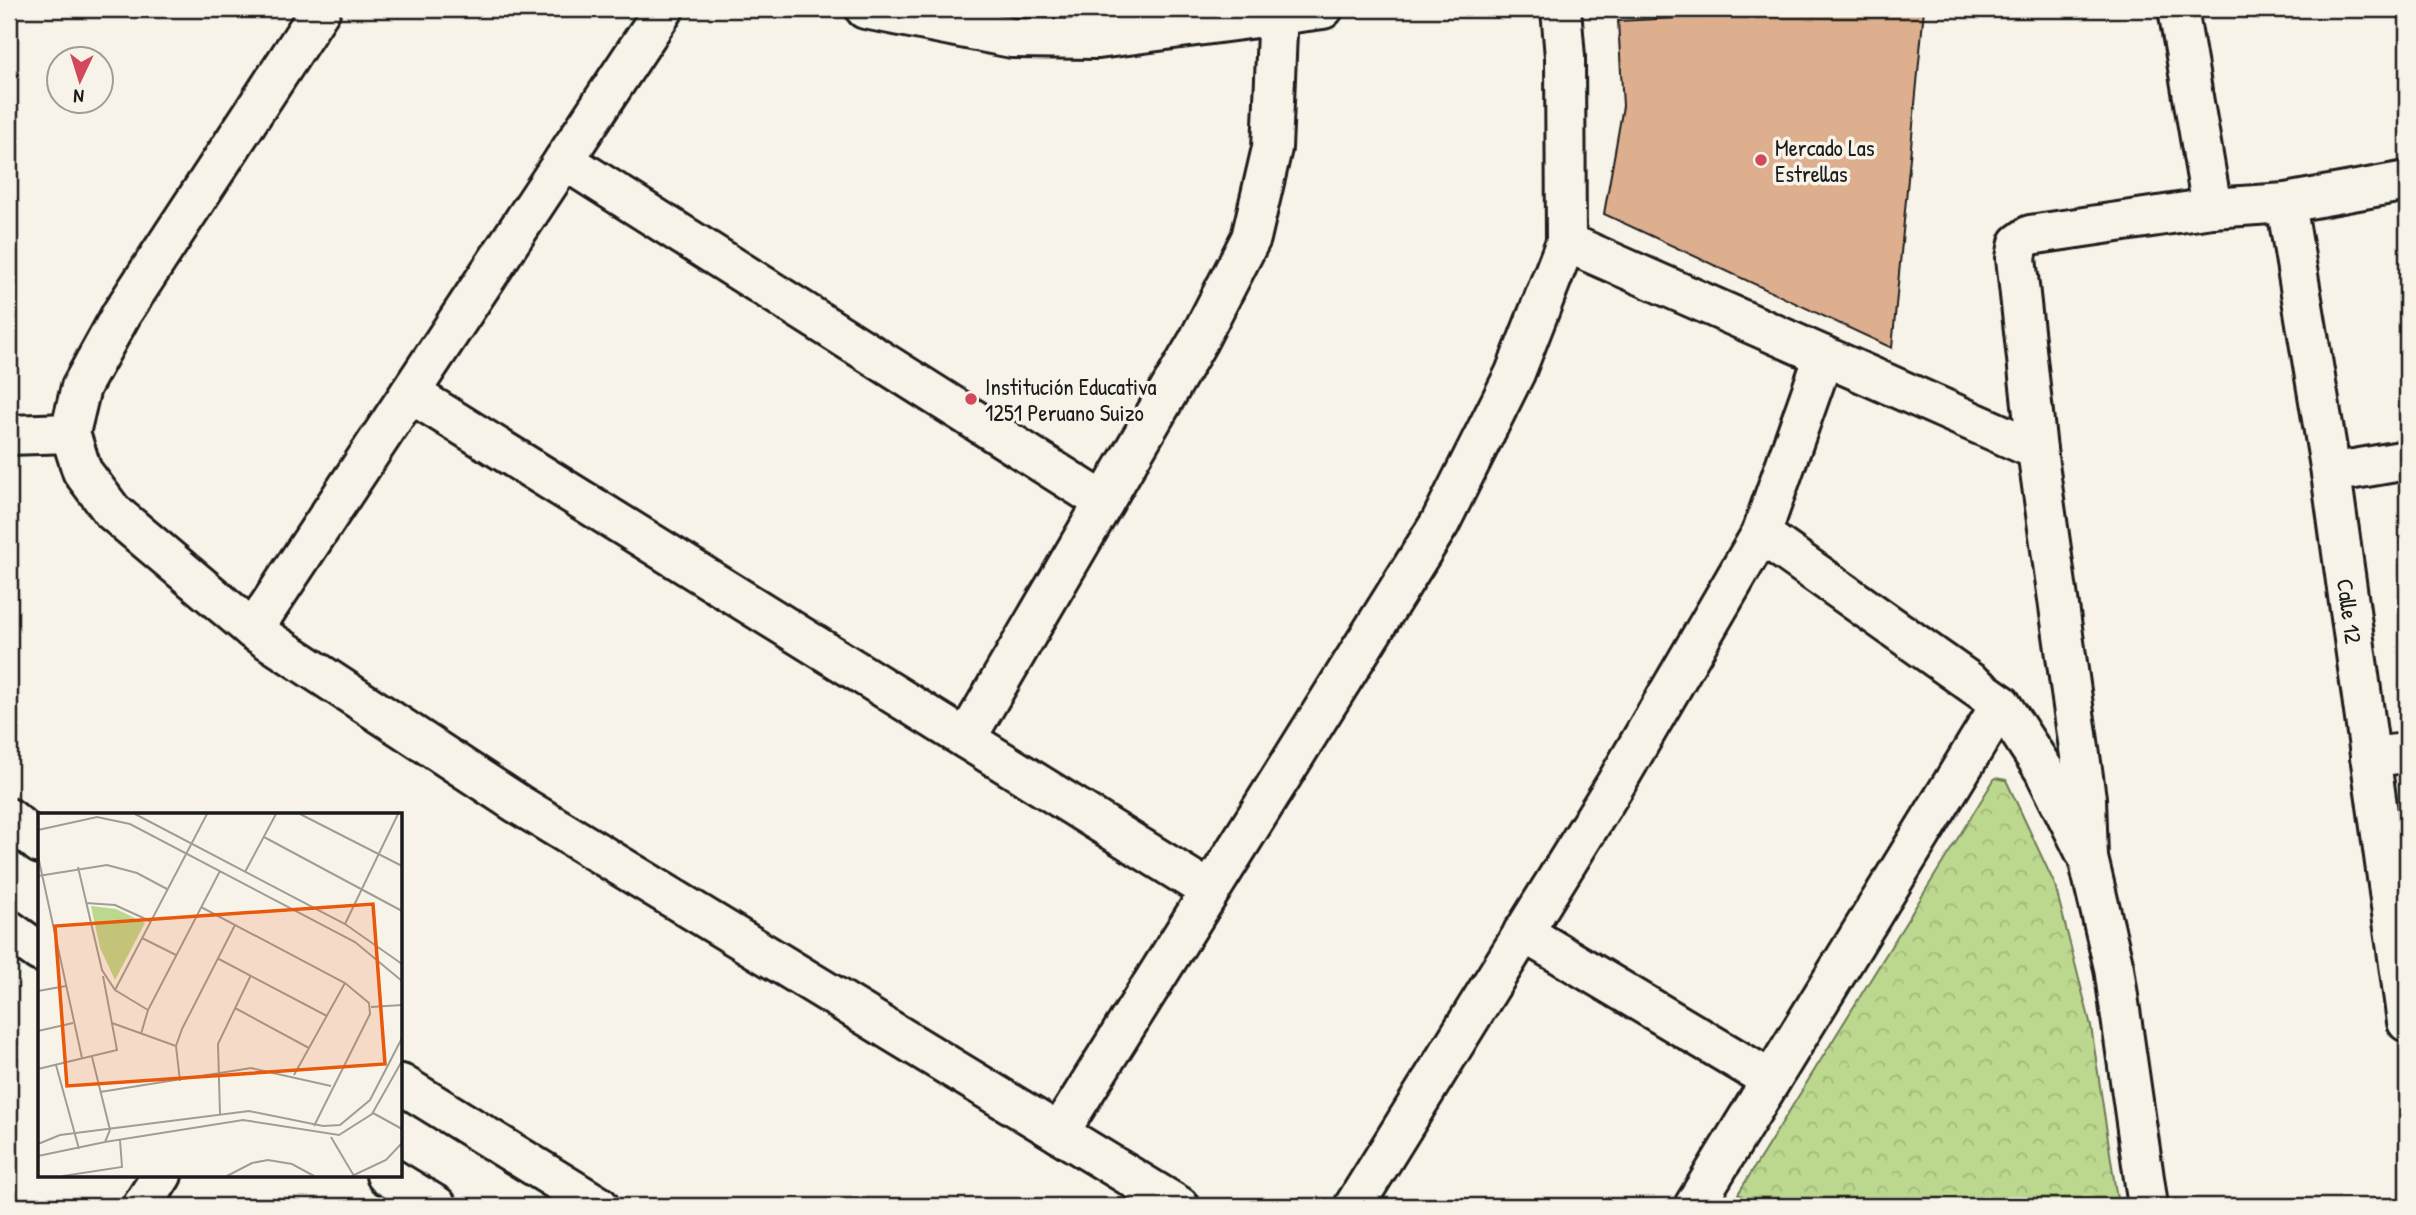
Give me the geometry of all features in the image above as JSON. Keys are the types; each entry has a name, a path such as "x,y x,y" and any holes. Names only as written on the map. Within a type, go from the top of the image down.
{"street":[{"path":"321,9 122,313 81,387 70,433 82,471 112,511 253,630 518,804 1180,1206"},
{"path":"253,630 664,9"},
{"path":"866,9 1012,38 1086,39 1278,12 1322,9"},
{"path":"1059,1133 1440,523 1515,373 1566,242 1565,57 1560,9"},
{"path":"2178,9 2212,208"},
{"path":"966,740 1198,341 1251,238 1272,148 1278,12"},
{"path":"564,160 1104,502"},
{"path":"2148,1206 2113,968 2088,858 2086,798 2036,450 2016,258 2019,243 2030,235 2212,208 2286,203 2407,181"},
{"name":"Calle 12","path":"2286,203 2331,473 2407,1022"},
{"path":"1566,242 2036,450"},
{"path":"1354,1206 1615,785 1761,534 1824,356"},
{"path":"410,393 1210,891"},
{"path":"9,435 70,433"},
{"path":"2331,473 2407,460"},
{"path":"1761,534 2001,704 2044,770 2088,858"},
{"path":"1698,1205 1771,1080 2001,704"},
{"path":"2370,757 2407,753"},
{"path":"9,818 38,843"},
{"path":"9,930 38,951"},
{"path":"1523,932 1771,1080"},
{"path":"402,1085 599,1206"},
{"path":"142,1206 161,1176"},
{"path":"388,1176 438,1206"}],"green space":[{"path":"1995,778 2006,780 2055,885 2091,1026 2118,1206 1760,1206 1738,1194"}],"building":[{"name":"Mercado Las Estrellas","path":"1859,9 1924,9 1892,348 1604,214 1623,106 1618,21"}],"place":[{"name":"Mercado Las Estrellas","path":"1761,160"},
{"name":"Institución Educativa 1251 Peruano Suizo","path":"971,399"}]}
